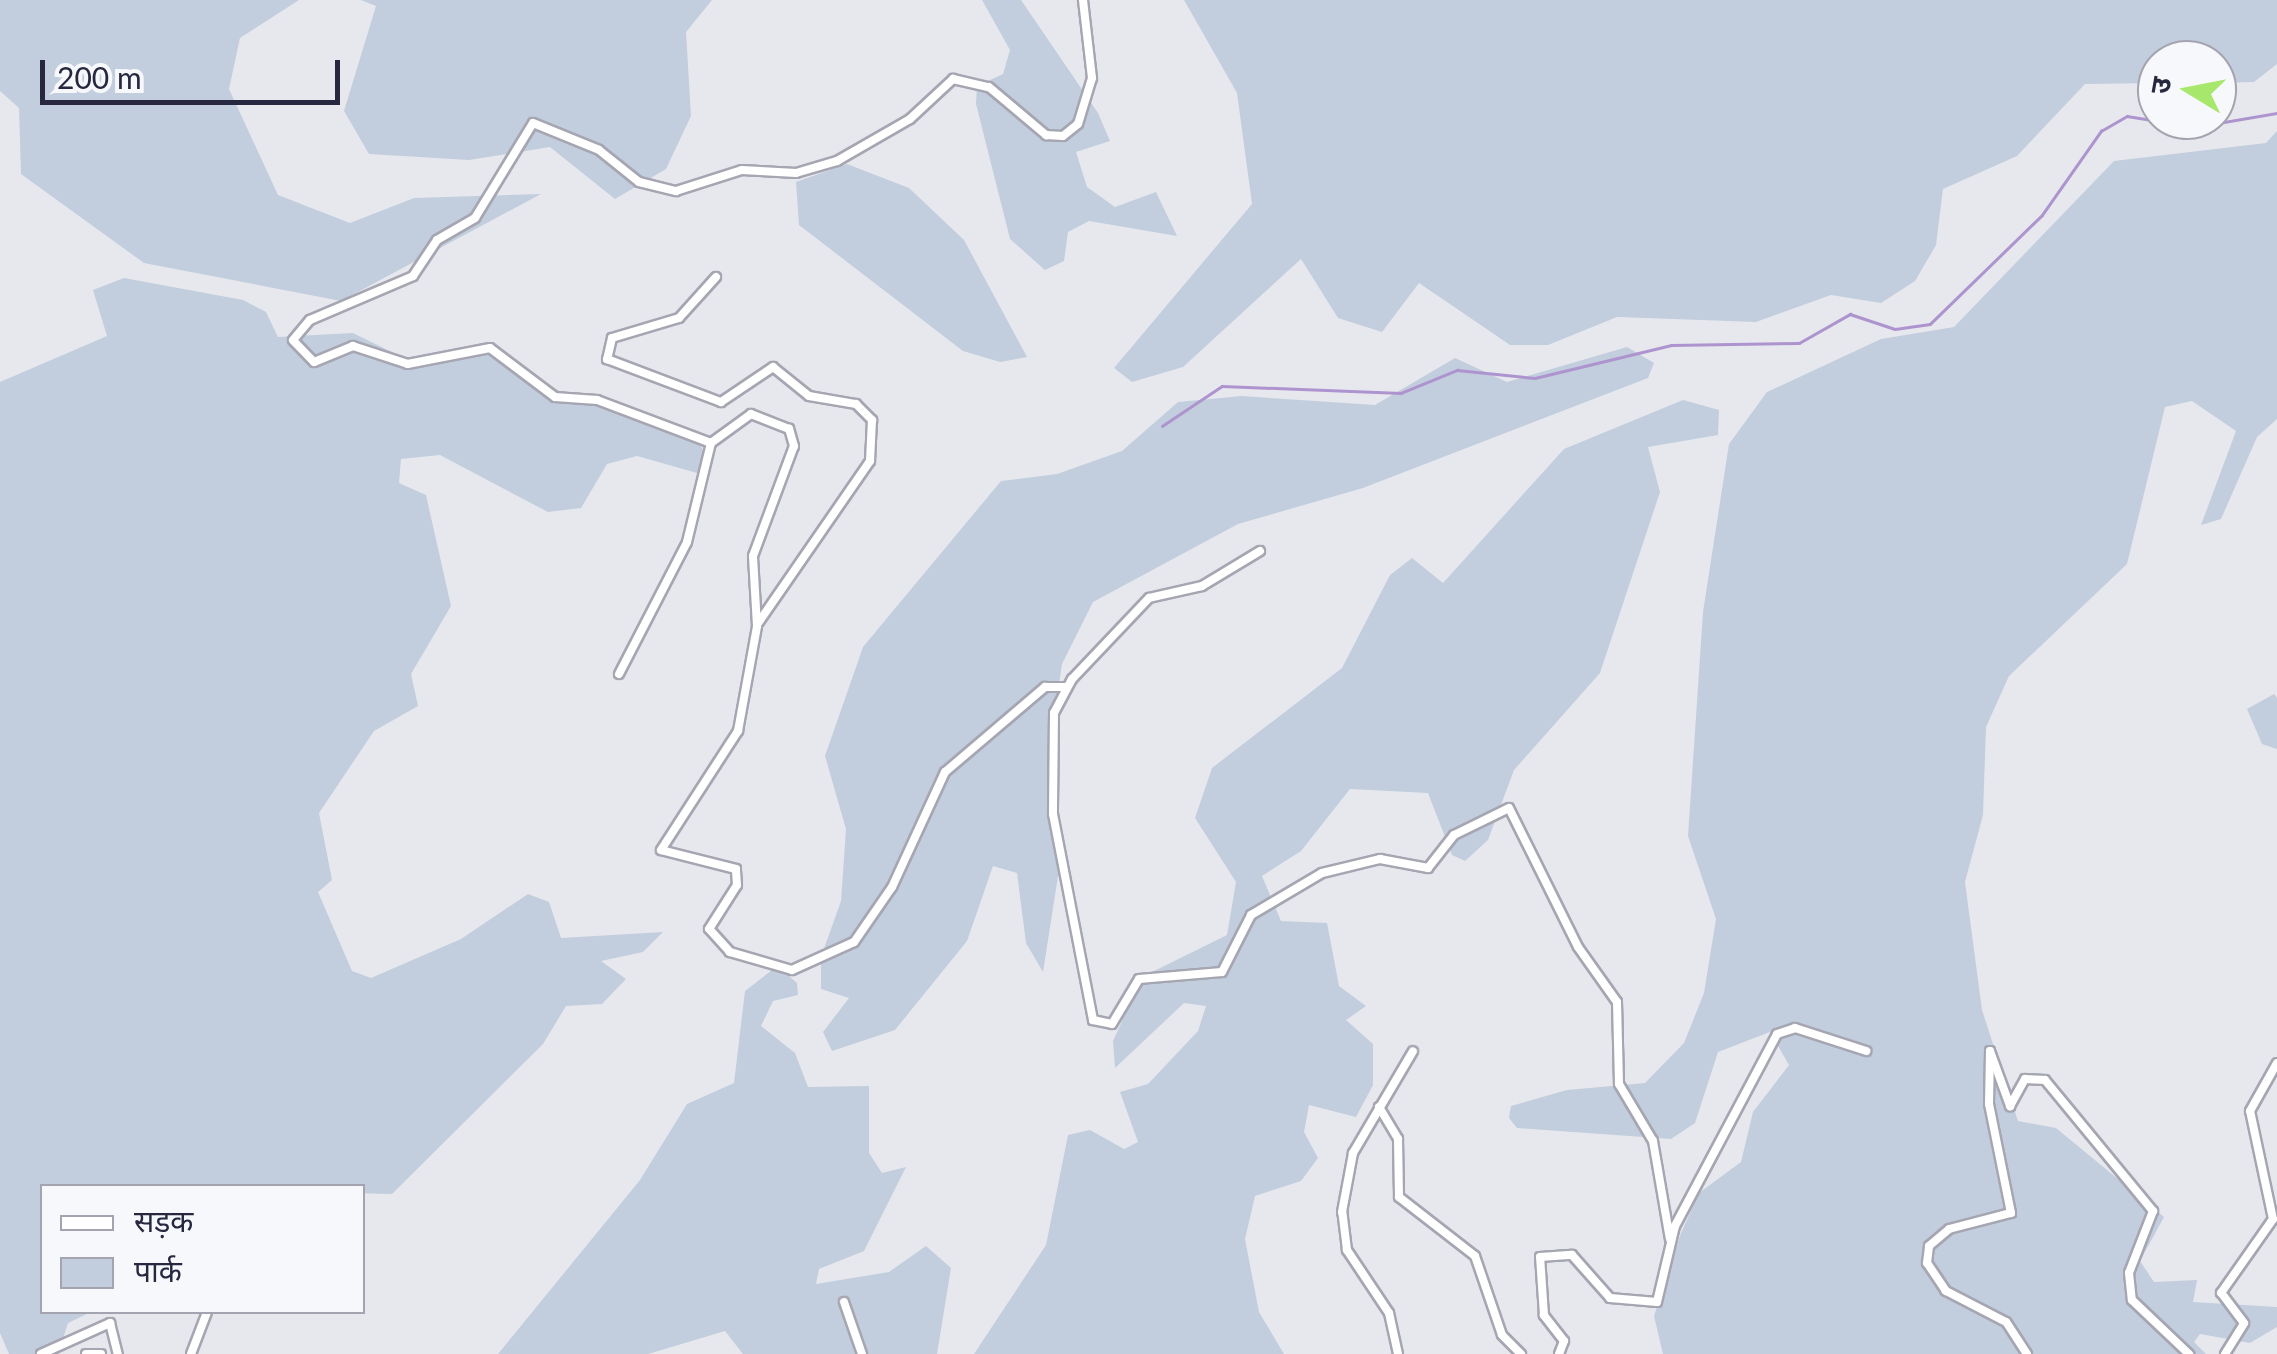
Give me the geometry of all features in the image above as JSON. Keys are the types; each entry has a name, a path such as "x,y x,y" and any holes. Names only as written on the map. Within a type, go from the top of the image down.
{"street":[{"path":"711,443 597,400 555,397 490,348 408,364 360,346 306,359 295,343 306,322 413,276 437,240 475,218 534,124 584,142 647,186 676,191 742,170 796,173 837,161 910,119 952,78 988,87 1046,135 1063,136 1078,124 1092,78 1083,0"},
{"path":"716,276 679,318 612,338 608,359 725,402 774,367 813,398 864,408 874,442 757,626"},
{"path":"620,674 687,542 711,443 750,414 776,418 794,439 752,556 757,626 732,745 661,850 733,864 737,885 708,936 770,970 814,965 854,942 892,888 945,772 1044,687 1068,686"},
{"path":"1260,552 1211,582 1149,598 1068,686 1052,724 1052,797 1093,1020 1112,1024 1139,979 1222,972 1252,915 1322,873 1380,858 1428,868 1454,835 1509,808 1578,947 1617,1002 1619,1084 1653,1141 1670,1239 1662,1295 1647,1305 1595,1290 1572,1255 1540,1256 1544,1314 1564,1341 1559,1354"},
{"path":"1670,1239 1777,1034 1795,1028 1866,1052"},
{"path":"1398,1354 1390,1313 1352,1260 1342,1226 1353,1153 1413,1051"},
{"path":"2027,1354 2006,1322 1946,1291 1928,1264 1928,1246 1950,1228 2011,1213 1989,1104 1990,1052 2010,1106 2025,1080 2045,1080 2153,1211 2129,1272 2132,1300 2189,1354"},
{"path":"2224,1354 2244,1323 2221,1294 2274,1219 2250,1111 2277,1063"},
{"path":"1379,1107 1398,1139 1399,1198 1475,1256 1502,1336 1521,1354"},
{"path":"844,1302 862,1354"},
{"path":"117,1314 113,1323 118,1354"},
{"path":"191,1354 206,1314"},
{"path":"46,1352 113,1323"},
{"path":"86,1354 101,1354"}],"green space":[{"path":"0,0 299,0 240,38 229,89 278,195 350,223 414,198 541,194 341,301 144,263 21,174 19,108 0,91"},
{"path":"361,0 712,0 686,32 691,116 666,169 615,199 550,147 469,160 369,154 344,111 376,6"},
{"path":"982,0 1021,0 1098,113 1110,141 1076,152 1087,187 1115,207 1156,192 1177,236 1089,221 1068,232 1064,261 1045,270 1010,239 976,104 977,86 1003,74 1010,50"},
{"path":"1184,0 2277,0 2277,64 2254,82 2237,82 2237,40 2137,40 2137,83 2085,84 2017,156 1943,189 1936,245 1915,281 1881,303 1831,295 1756,322 1617,317 1548,345 1510,345 1419,283 1382,332 1338,318 1301,259 1183,367 1132,382 1114,368 1252,204 1237,93"},
{"path":"2277,131 2277,419 2257,437 2221,519 2201,525 2236,431 2192,401 2165,407 2127,564 2009,676 1986,727 1983,815 1965,882 1982,1010 2018,1121 2056,1128 2164,1217 2140,1261 2154,1282 2197,1280 2193,1302 2277,1307 2277,1327 2250,1343 2200,1334 2194,1342 2206,1354 1663,1354 1654,1316 1681,1233 1699,1193 1741,1162 1753,1112 1789,1065 1770,1032 1718,1052 1695,1123 1671,1139 1517,1128 1509,1118 1511,1106 1567,1090 1645,1083 1684,1043 1704,993 1716,919 1688,836 1703,612 1729,444 1767,392 1881,339 1954,327 2114,161 2266,143"},
{"path":"847,164 909,188 964,240 1027,357 1000,362 963,351 799,225 796,182"},
{"path":"124,278 243,300 266,312 278,337 353,333 406,359 492,351 566,395 615,400 698,438 708,464 697,473 637,456 607,464 581,508 548,512 440,455 401,459 399,483 426,495 451,606 411,674 418,706 374,731 319,813 332,880 318,892 352,971 371,978 461,939 528,894 549,902 561,938 663,932 643,952 601,961 626,979 602,1004 566,1006 543,1044 392,1194 365,1193 365,1184 40,1184 40,1314 87,1314 68,1323 58,1354 9,1354 0,1333 0,382 107,336 93,290"},
{"path":"1627,347 1654,363 1648,378 1363,488 1238,524 1093,602 1062,664 1051,739 1061,857 1043,972 1026,943 1017,873 993,866 967,941 895,1030 832,1051 823,1032 849,998 821,989 821,957 841,901 846,829 825,756 863,647 1001,481 1057,474 1122,451 1178,402 1242,396 1375,405 1455,358 1507,382"},
{"path":"1683,400 1719,410 1718,435 1648,447 1660,492 1600,673 1514,770 1488,840 1465,861 1452,855 1428,793 1350,789 1301,851 1262,876 1281,921 1327,923 1339,986 1366,1006 1346,1020 1373,1044 1373,1085 1356,1117 1309,1105 1304,1132 1318,1158 1301,1181 1255,1196 1245,1239 1259,1312 1284,1354 974,1354 1046,1245 1068,1135 1090,1130 1124,1149 1138,1142 1120,1092 1148,1084 1198,1031 1206,1006 1184,1003 1115,1068 1113,1041 1142,977 1227,935 1236,882 1195,818 1212,768 1342,668 1390,575 1412,558 1443,583 1564,449"},
{"path":"2274,694 2277,749 2262,744 2247,709"},
{"path":"777,966 797,983 798,995 773,1001 761,1026 795,1053 808,1087 869,1086 869,1153 882,1173 906,1167 864,1251 819,1269 816,1284 889,1272 926,1246 951,1268 937,1354 743,1354 725,1331 648,1354 498,1354 640,1180 687,1104 734,1083 745,991"}],"waterway":[{"path":"1162,426 1222,386 1401,393 1457,370 1535,378 1671,345 1799,343 1850,314 1895,329 1930,324 2042,215 2101,131 2127,116 2195,127 2277,113"}]}
